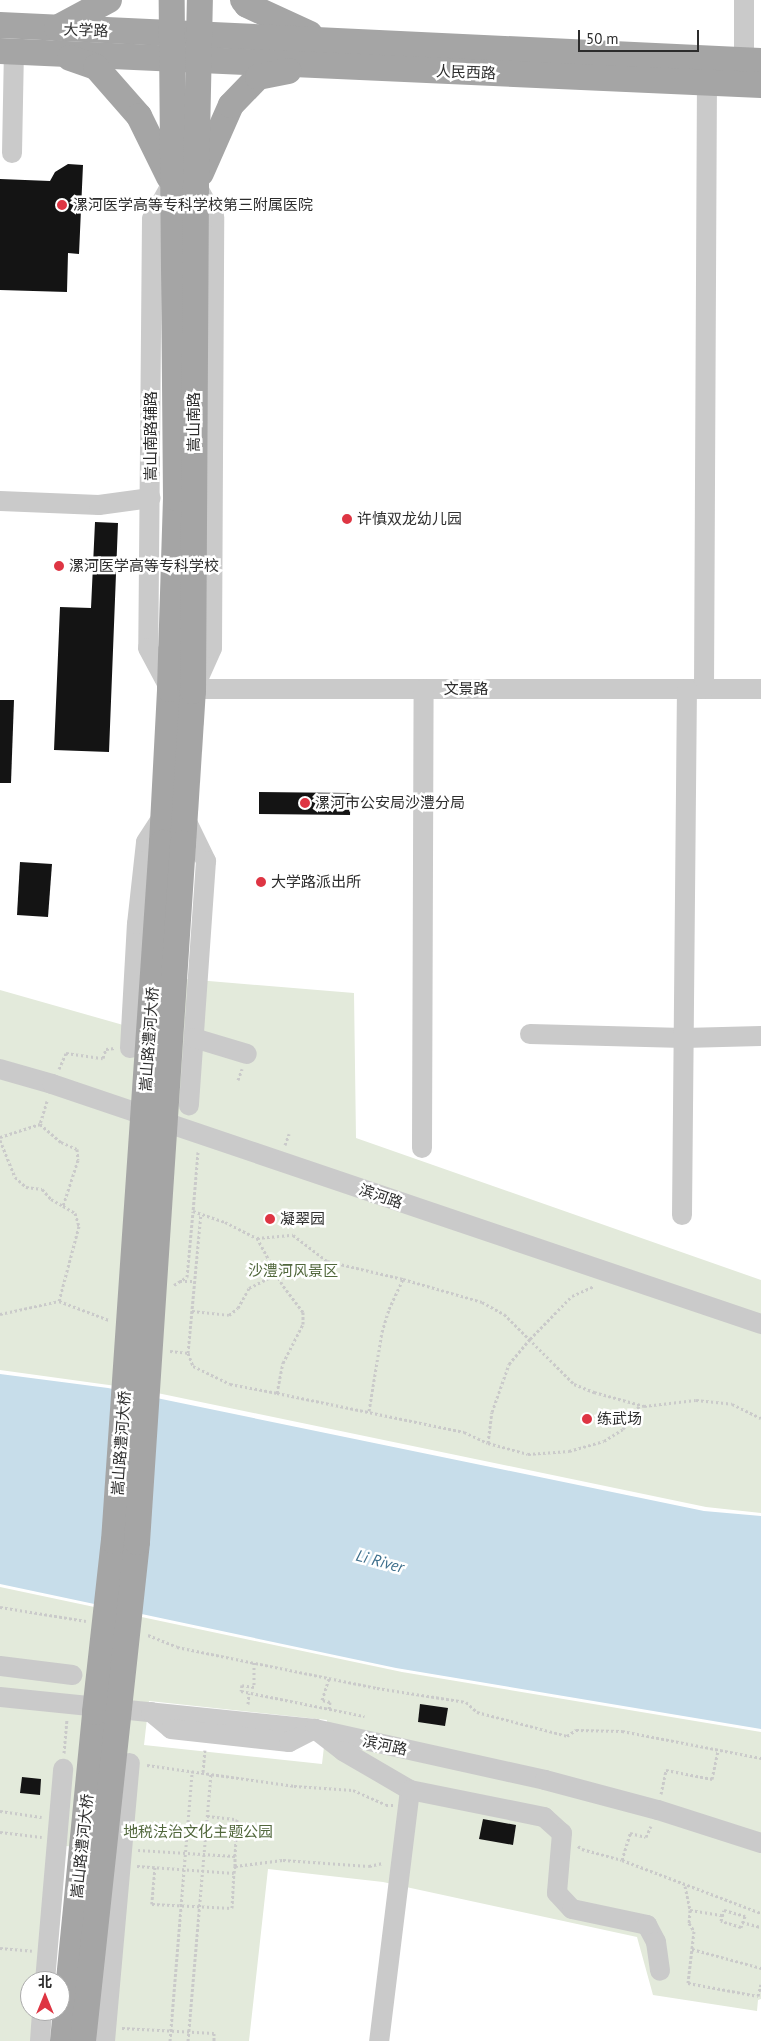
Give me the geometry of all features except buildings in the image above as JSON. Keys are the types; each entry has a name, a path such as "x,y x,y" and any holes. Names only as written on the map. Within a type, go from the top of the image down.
{"main road":[{"path":"109,0 54,41 96,67 138,116 184,184 231,105 258,77 316,66"},
{"name":"嵩山南路","path":"172,0 171,60 184,184 182,690 172,844"},
{"name":"嵩山南路","path":"184,184 198,60 200,0"},
{"path":"243,0 247,5 322,40"},
{"name":"大学路","path":"0,26 54,41 171,60"},
{"name":"大学路","path":"7,51 54,41 171,33"},
{"name":"人民西路","path":"171,33 753,61"},
{"name":"人民西路","path":"171,60 761,86"},
{"name":"嵩山路澧河大桥","path":"63,2041 95,1712 114,1541 172,844"},
{"name":"嵩山路澧河大桥","path":"83,2041 136,1542 172,844"}],"street":[{"path":"744,0 753,61"},
{"path":"7,51 12,153"},
{"path":"682,1215 684,1038 695,689 707,83"},
{"name":"嵩山南路辅路","path":"182,690 148,648 151,498 152,219 184,184"},
{"path":"0,501 100,506 151,498"},
{"path":"422,1148 424,689"},
{"name":"文景路","path":"182,690 761,689"},
{"path":"130,1048 137,924 146,842 174,817 206,862 189,1106"},
{"path":"530,1034 684,1038 761,1036"},
{"path":"194,1038 247,1054"},
{"name":"滨河路","path":"0,1069 52,1084 761,1324"},
{"path":"0,1666 72,1676"},
{"path":"21,1700 24,1670"},
{"name":"滨河路","path":"0,1697 315,1729 546,1780 658,1810 761,1843"},
{"path":"151,1712 171,1729 207,1734 289,1742 315,1729 409,1797 544,1817 562,1833 557,1893 572,1909 647,1925 656,1942 660,1971"},
{"path":"106,2034 130,1763"},
{"path":"46,1971 63,1769"},
{"path":"380,2041 409,1797"},
{"path":"40,2041 41,2021"}],"path":[{"path":"40,1124 52,1084 66,1054 103,1058 106,1049 130,1048"},
{"path":"40,1124 0,1139 15,1177 26,1187 42,1189 51,1199 75,1213 79,1226 59,1302"},
{"path":"40,1124 61,1142 77,1149 78,1160 63,1206"},
{"path":"170,1287 188,1277 199,1134"},
{"path":"193,1211 257,1238 293,1235 327,1261 403,1279 482,1302 504,1314 574,1384 639,1406 696,1400 732,1404 761,1418"},
{"path":"201,1214 188,1353 193,1366 230,1384 464,1432 488,1443 528,1454 569,1451 604,1441 623,1428 639,1406"},
{"path":"257,1238 277,1274 303,1312 303,1324 283,1363 278,1393"},
{"path":"192,1311 229,1315 238,1308 249,1288 277,1274"},
{"path":"488,1443 492,1412 509,1364 530,1339 572,1296 618,1276"},
{"path":"369,1411 382,1332 389,1309 403,1279"},
{"path":"180,1281 195,1281"},
{"path":"0,1314 59,1302 106,1320 114,1321"},
{"path":"165,1350 188,1353"},
{"path":"0,1607 92,1622"},
{"path":"145,1634 177,1647 377,1688 466,1702 477,1712 567,1736 576,1730 622,1732 761,1758"},
{"path":"254,1662 254,1687 242,1685 241,1691 364,1716"},
{"path":"329,1678 322,1700 330,1702 329,1709"},
{"path":"63,1769 69,1704"},
{"path":"203,1772 207,1734"},
{"path":"622,1860 630,1833 646,1837 658,1810 666,1770 712,1779 718,1750"},
{"path":"130,1763 294,1786 353,1790 386,1806 409,1797"},
{"path":"170,2041 192,1771"},
{"path":"188,2041 211,1773"},
{"path":"0,1811 58,1819"},
{"path":"155,1867 152,1904 232,1908 237,1819 207,1816"},
{"path":"0,1832 56,1839"},
{"path":"562,1833 582,1850 622,1860 761,1914"},
{"path":"122,1857 185,1852 235,1856"},
{"path":"122,1857 155,1867 234,1873"},
{"path":"235,1866 283,1860 370,1866 401,1860"},
{"path":"685,1885 690,1910 689,1923 694,1931 688,1983 758,1996 761,1984"},
{"path":"736,1914 739,1907"},
{"path":"690,1910 723,1915"},
{"path":"724,1910 736,1914 744,1916 741,1927 721,1921 724,1910"},
{"path":"742,1922 761,1927"},
{"path":"0,1948 47,1952"},
{"path":"692,1949 761,1968"},
{"path":"106,2034 171,2031 214,2033 214,2041"}],"green space":[{"name":"沙澧河风景区","path":"185,979 354,993 356,1138 761,1280 761,1513 706,1507 138,1389 0,1370 0,990 183,1042"},
{"name":"地税法治文化主题公园","path":"0,1587 402,1672 761,1732 761,1999 758,2000 757,2011 653,1995 637,1937 383,1882 268,1869 249,2041 99,2041 117,1851 66,1846 55,1971 20,1971 20,2021 50,2021 49,2041 0,2041","holes":["149,1701 327,1720 322,1764 144,1745"]}],"water":[{"name":"Li River","path":"0,1374 108,1388 704,1511 761,1516 761,1729 396,1668 0,1584"}],"place":[{"name":"漯河医学高等专科学校第三附属医院","path":"62,205"},
{"name":"许慎双龙幼儿园","path":"347,519"},
{"name":"漯河医学高等专科学校","path":"59,566"},
{"name":"漯河市公安局沙澧分局","path":"305,803"},
{"name":"大学路派出所","path":"261,882"},
{"name":"凝翠园","path":"270,1219"},
{"name":"练武场","path":"587,1419"}]}
